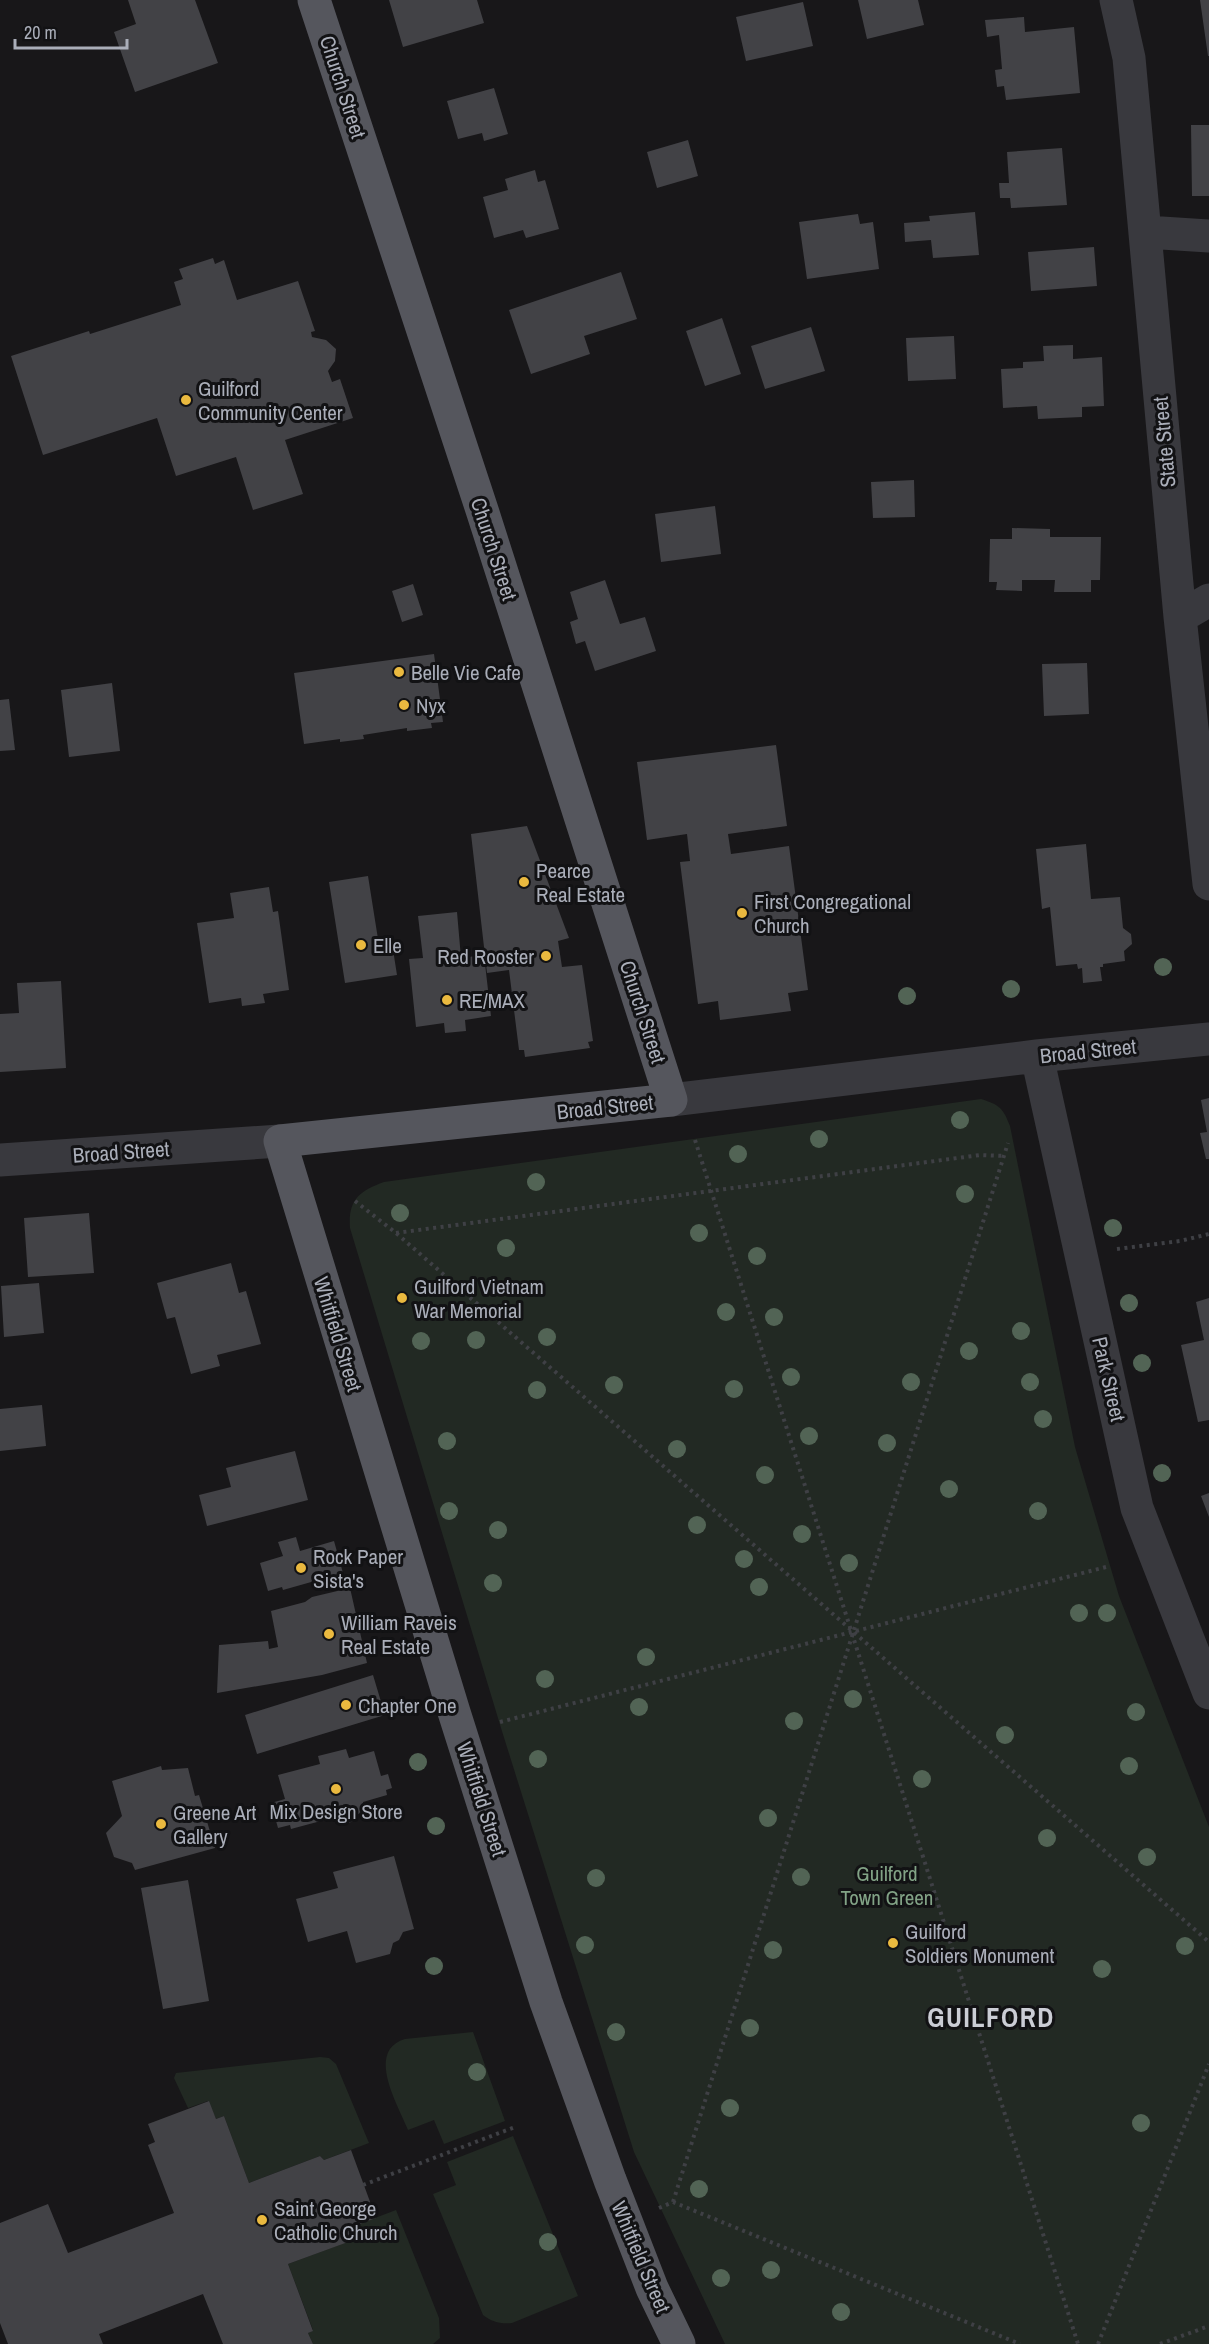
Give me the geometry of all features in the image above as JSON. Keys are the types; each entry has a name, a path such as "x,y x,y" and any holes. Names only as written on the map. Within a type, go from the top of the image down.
{"main road":[{"name":"Church Street","path":"314,0 486,524 671,1100"},
{"name":"Broad Street","path":"280,1140 671,1100"},
{"name":"Whitfield Street","path":"280,1140 454,1712 546,2002 614,2191 652,2288 679,2344"}],"street":[{"name":"State Street","path":"1116,0 1128,58 1146,232 1180,617 1209,885"},
{"path":"1146,232 1209,236"},
{"path":"1180,617 1209,600"},
{"name":"Broad Street","path":"671,1100 1037,1056 1209,1039"},
{"name":"Park Street","path":"1037,1056 1137,1508 1209,1693"},
{"name":"Broad Street","path":"0,1160 280,1140"}],"path":[{"path":"695,1140 1078,2344"},
{"path":"658,2209 672,2202 1008,1143"},
{"path":"396,1233 980,1155 1005,1156"},
{"path":"355,1201 396,1233 1209,1942"},
{"path":"1081,1256 1180,1241 1209,1234"},
{"path":"500,1722 1110,1566"},
{"path":"1098,2344 1209,2064"},
{"path":"363,2185 515,2127"},
{"path":"672,2202 1020,2344"},
{"path":"1160,2344 1209,2326"}],"green space":[{"name":"Guilford Town Green","path":"981,1099 1000,1108 1010,1126 1075,1447 1119,1596 1209,1827 1209,2344 725,2344 634,2152 501,1728 350,1228 351,1210 362,1193 384,1182"},
{"path":"473,2032 505,2121 444,2144 434,2120 408,2130 388,2080 387,2055 393,2045 405,2039"},
{"path":"320,2057 329,2058 336,2064 369,2143 324,2160 320,2156 249,2183 224,2116 216,2119 208,2101 188,2108 174,2078 176,2073"},
{"path":"513,2136 578,2296 512,2323 504,2323 493,2321 483,2315 433,2194 456,2185 447,2162"},
{"path":"396,2210 439,2318 440,2338 433,2344 313,2344 308,2333 313,2330 288,2264 358,2238 354,2226"}],"building":[{"path":"128,0 195,0 218,63 135,92 114,32 136,24"},
{"path":"389,0 477,0 484,23 403,47"},
{"path":"858,0 918,0 924,25 867,39"},
{"path":"1200,0 1209,0 1209,56 1208,56"},
{"path":"803,2 813,46 746,61 736,17"},
{"path":"1024,17 1025,32 1074,27 1080,93 1006,100 1004,86 997,87 995,70 1002,69 999,35 987,37 985,20"},
{"path":"494,88 508,134 484,141 482,133 458,139 447,101"},
{"path":"1191,125 1209,125 1209,196 1192,196"},
{"path":"688,140 698,176 657,188 647,152"},
{"path":"1062,148 1067,205 1011,208 1010,198 1000,198 999,183 1009,183 1007,152"},
{"path":"535,170 538,182 545,180 559,229 526,238 523,230 494,238 483,197 508,190 505,179"},
{"path":"975,212 979,255 933,258 931,240 905,242 904,223 930,221 929,216"},
{"path":"858,214 860,224 873,222 879,269 807,279 799,222"},
{"path":"1094,247 1097,286 1031,291 1028,252"},
{"name":"Guilford Community Center","path":"213,258 215,264 224,260 237,300 298,281 315,331 311,332 312,337 326,340 336,349 335,361 328,371 332,382 340,379 353,418 285,440 303,494 253,510 236,457 176,476 157,418 43,455 11,356 181,305 174,282 183,279 179,269"},
{"path":"621,272 637,319 584,336 590,354 531,374 509,310"},
{"path":"722,318 741,374 705,386 686,331"},
{"path":"811,327 825,371 765,389 751,346"},
{"path":"954,336 956,379 908,381 906,338"},
{"path":"1073,345 1073,359 1102,357 1104,406 1082,407 1082,417 1038,419 1037,406 1003,408 1001,369 1023,368 1023,362 1044,361 1043,346"},
{"path":"914,480 915,517 873,518 871,482"},
{"path":"715,506 721,554 661,562 655,514"},
{"path":"1012,528 1050,529 1050,537 1101,537 1100,580 1091,580 1091,592 1054,592 1055,580 1022,580 1022,591 996,590 997,582 989,582 990,539 1012,539"},
{"path":"605,580 620,624 645,617 656,651 595,671 585,641 576,644 570,622 578,619 570,592"},
{"path":"413,584 423,615 402,622 392,591"},
{"path":"434,654 443,722 431,723 432,728 407,731 407,728 363,735 364,739 340,742 340,739 304,744 294,673"},
{"path":"1087,663 1089,714 1044,716 1042,664"},
{"path":"112,683 120,751 69,757 61,690"},
{"path":"9,699 15,750 0,751 0,700"},
{"name":"First Congregational Church","path":"776,745 787,826 728,834 731,854 789,846 808,990 788,993 791,1011 720,1020 718,1001 698,1004 680,862 690,861 687,834 647,840 637,762"},
{"path":"527,826 569,938 558,941 562,967 582,965 593,1041 588,1042 590,1048 525,1057 524,1050 519,1050 509,970 487,973 471,834"},
{"path":"1086,844 1091,899 1120,897 1123,928 1131,934 1132,944 1124,951 1125,961 1103,964 1103,967 1100,967 1102,981 1083,983 1082,968 1078,969 1077,964 1056,966 1050,907 1042,909 1036,849"},
{"path":"368,876 378,939 391,937 397,975 345,983 329,882"},
{"path":"269,887 273,912 278,911 289,990 263,994 265,1003 242,1006 241,998 209,1003 197,923 234,918 230,893"},
{"path":"457,912 461,958 484,955 491,1016 465,1020 466,1031 445,1033 444,1023 416,1027 409,959 423,958 418,916"},
{"path":"61,981 66,1068 0,1072 0,1014 19,1013 17,983"},
{"path":"1209,1098 1209,1159 1206,1159 1200,1133 1207,1132 1201,1100"},
{"path":"89,1213 94,1273 28,1277 24,1218"},
{"path":"231,1263 239,1293 246,1291 261,1344 217,1355 220,1366 191,1374 175,1317 167,1319 157,1283"},
{"path":"39,1283 44,1333 4,1337 1,1286"},
{"path":"1209,1298 1209,1420 1198,1422 1181,1345 1204,1340 1196,1302"},
{"path":"42,1405 46,1446 0,1451 0,1409"},
{"path":"295,1451 308,1500 207,1526 199,1495 231,1487 226,1468"},
{"path":"1209,1493 1209,1517 1201,1496"},
{"name":"Rock Paper Sista's","path":"296,1537 300,1551 334,1541 343,1573 283,1590 282,1587 268,1591 260,1563 283,1556 278,1542"},
{"path":"350,1588 367,1663 322,1675 217,1693 219,1645 268,1641 269,1649 278,1647 271,1611 305,1602 312,1597"},
{"path":"373,1675 385,1715 257,1754 245,1715"},
{"name":"Mix Design Store","path":"346,1749 349,1758 374,1751 381,1776 388,1774 392,1788 386,1790 387,1795 363,1802 365,1812 358,1814 354,1821 342,1825 332,1818 291,1829 290,1825 278,1828 271,1803 285,1799 278,1775 320,1764 318,1756"},
{"name":"Greene Art Gallery","path":"161,1766 162,1770 188,1768 195,1796 199,1795 215,1848 135,1870 132,1863 114,1857 106,1833 122,1816 112,1781"},
{"path":"394,1856 414,1929 403,1932 399,1940 393,1943 390,1954 356,1963 347,1931 308,1942 296,1899 338,1888 333,1872"},
{"path":"188,1880 209,2001 163,2009 141,1888"},
{"name":"Saint George Catholic Church","path":"209,2101 216,2119 224,2116 249,2183 320,2156 324,2160 351,2150 376,2218 354,2226 359,2238 288,2264 313,2331 308,2333 313,2344 223,2344 203,2294 99,2334 103,2344 8,2344 0,2323 0,2223 48,2204 68,2253 174,2213 148,2145 155,2142 148,2124"}],"place":[{"name":"Guilford Community Center","path":"186,400"},
{"name":"Belle Vie Cafe","path":"399,672"},
{"name":"Nyx","path":"404,705"},
{"name":"Pearce Real Estate","path":"524,882"},
{"name":"First Congregational Church","path":"742,913"},
{"name":"Elle","path":"361,945"},
{"name":"Red Rooster","path":"546,956"},
{"name":"RE/MAX","path":"447,1000"},
{"name":"Guilford Vietnam War Memorial","path":"402,1298"},
{"name":"Rock Paper Sista's","path":"301,1568"},
{"name":"William Raveis Real Estate","path":"329,1634"},
{"name":"Chapter One","path":"346,1705"},
{"name":"Mix Design Store","path":"336,1789"},
{"name":"Greene Art Gallery","path":"161,1824"},
{"name":"Guilford Soldiers Monument","path":"893,1943"},
{"name":"Saint George Catholic Church","path":"262,2220"}],"district":[{"name":"GUILFORD","path":"991,2017"}]}
